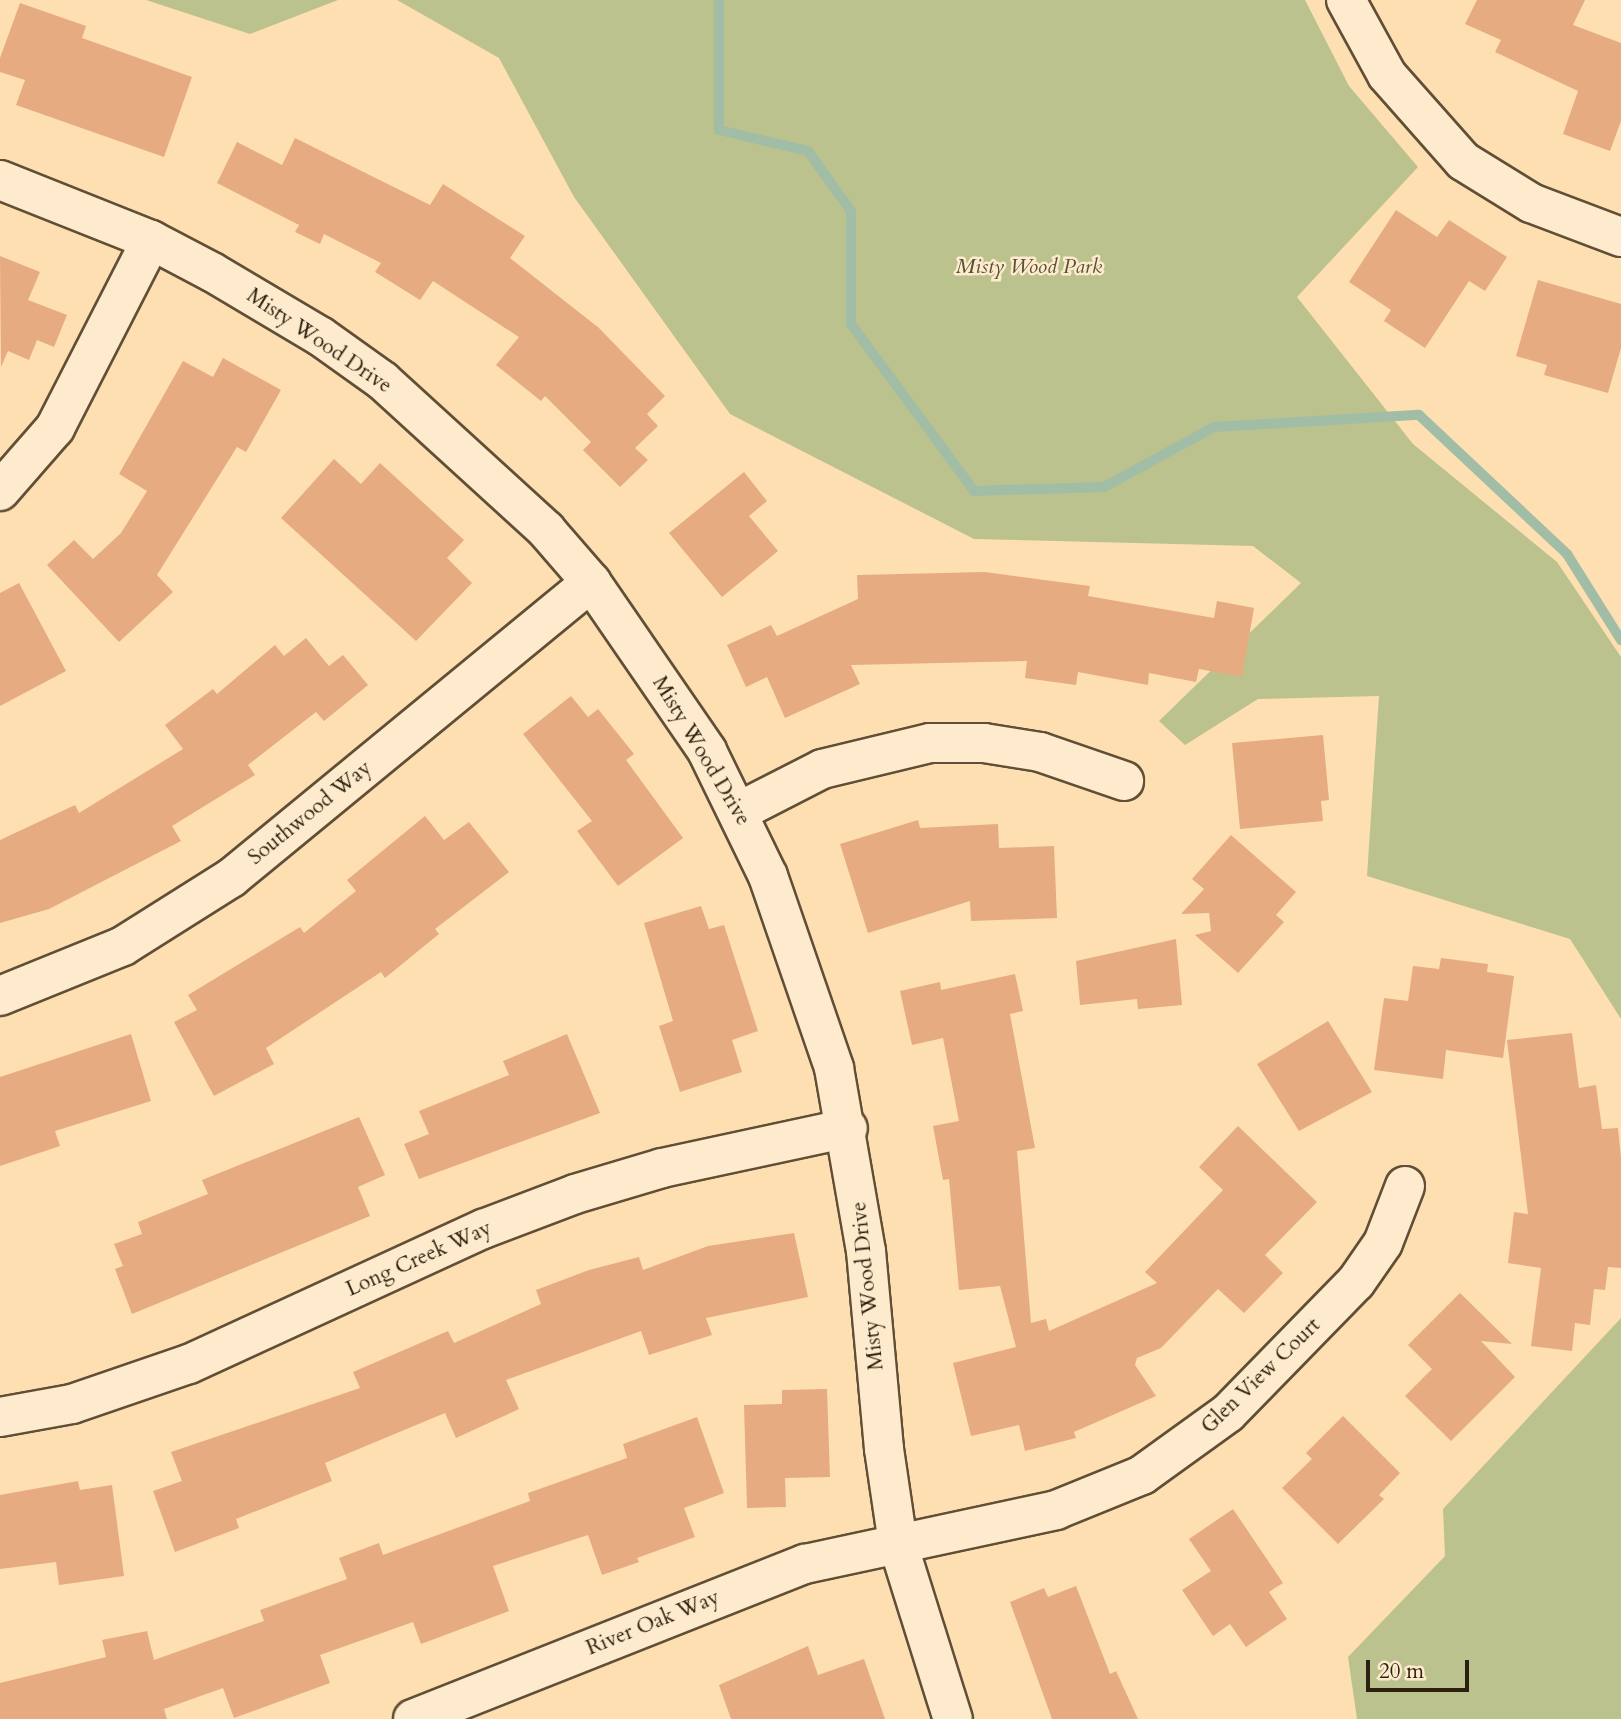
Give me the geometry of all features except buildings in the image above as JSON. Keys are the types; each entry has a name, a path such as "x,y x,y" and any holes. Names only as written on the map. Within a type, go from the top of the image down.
{"street":[{"path":"1346,0 1387,75 1463,161 1531,203 1621,237"},
{"name":"Misty Wood Drive","path":"0,180 151,240 262,300 383,381 479,463 591,582 663,683 740,811 814,1000 848,1128 898,1544 953,1719"},
{"path":"0,491 55,428 151,240"},
{"name":"Southwood Way","path":"0,996 123,946 231,878 591,582"},
{"path":"740,811 822,769 930,743 984,743 1040,752 1124,781"},
{"name":"Long Creek Way","path":"0,1417 72,1404 189,1364 483,1229 575,1194 662,1168 848,1128"},
{"name":"Glen View Court","path":"898,1544 1101,1496 1185,1447 1228,1413 1356,1282 1383,1243 1405,1186"},
{"name":"River Oak Way","path":"413,1719 805,1564 898,1544"}],"green space":[{"path":"146,0 338,0 250,34"},
{"name":"Misty Wood Park","path":"397,0 1305,0 1349,86 1418,167 1297,297 1413,444 1557,562 1621,657 1621,1019 1570,939 1367,876 1379,696 1258,699 1185,745 1159,721 1301,583 1253,546 974,539 730,414 574,197 499,58"},
{"path":"1621,1318 1621,1719 1357,1719 1348,1657 1445,1556 1443,1509"}],"waterway":[{"path":"719,0 719,130 808,151 851,211 851,324 974,491 1104,487 1214,427 1419,415 1567,554 1621,640"}]}
